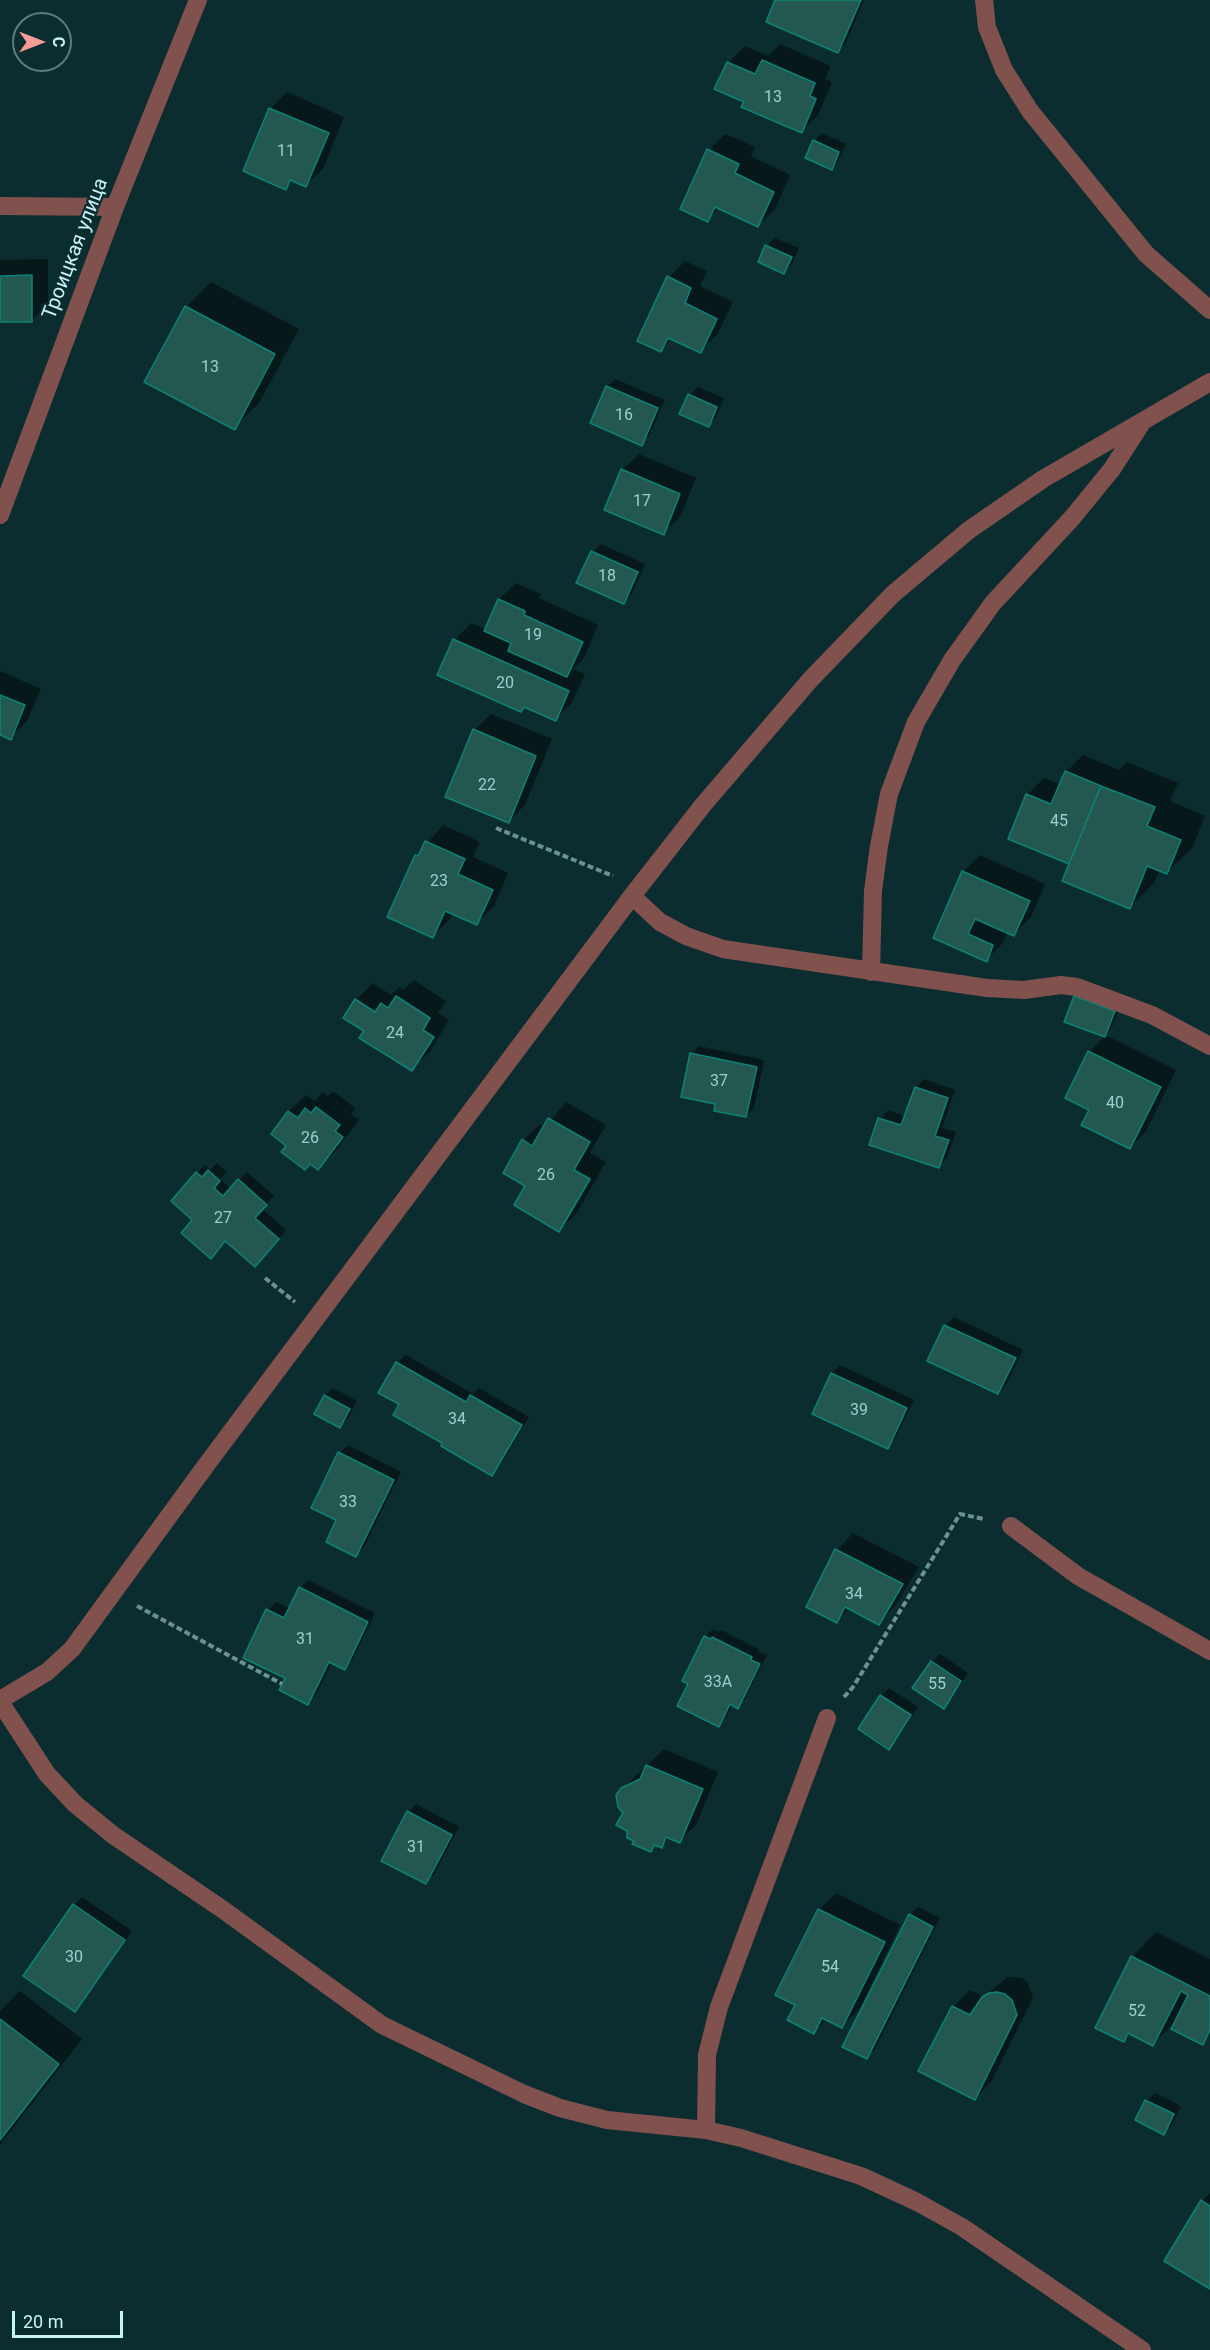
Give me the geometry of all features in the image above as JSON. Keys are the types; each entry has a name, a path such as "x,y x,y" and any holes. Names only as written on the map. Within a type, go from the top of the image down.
{"street":[{"name":"Троицкая улица","path":"0,515 115,207 198,0"},
{"path":"984,0 987,27 1005,70 1030,111 1146,254 1210,310"},
{"path":"0,206 115,207"},
{"path":"1142,2350 962,2227 861,2176 741,2138 706,2130 607,2120 560,2108 524,2094 382,2025 222,1909 113,1835 75,1804 47,1774 0,1701 47,1672 72,1649 207,1464 632,896 703,805 810,680 892,594 969,530 1043,479 1210,382"},
{"path":"871,972 873,891 879,846 889,794 916,722 952,660 993,603 1072,518 1112,470 1143,419"},
{"path":"632,896 660,922 686,936 723,949 987,988 1024,990 1061,985 1077,987 1152,1015 1210,1046"},
{"path":"1011,1526 1078,1576 1210,1651"},
{"path":"706,2130 707,2055 718,2007 827,1718"}],"path":[{"path":"496,828 612,875 632,896"},
{"path":"265,1278 316,1320"},
{"path":"827,1718 853,1687 960,1514 1011,1526"},
{"path":"113,1593 282,1684"}],"building":[{"path":"775,0 861,0 838,53 766,22"},
{"path":"762,60 815,83 810,96 816,99 802,133 741,107 744,102 714,89 727,62 755,74"},
{"path":"269,108 329,133 306,187 290,180 286,190 243,171"},
{"path":"813,140 839,152 832,170 805,158"},
{"path":"707,149 739,164 735,173 774,192 758,227 715,207 708,222 680,209"},
{"path":"765,245 792,257 784,274 758,262"},
{"path":"32,275 32,322 0,322 0,276"},
{"path":"667,276 691,288 685,303 717,319 701,353 668,338 661,352 637,341"},
{"path":"185,306 275,354 235,430 144,382"},
{"path":"606,386 658,408 642,446 590,423"},
{"path":"688,394 717,407 709,427 679,414"},
{"path":"621,469 680,494 664,535 604,510"},
{"path":"591,551 638,572 624,604 576,583"},
{"path":"498,599 525,611 524,615 583,642 567,677 508,651 511,643 484,631"},
{"path":"453,639 569,691 556,721 524,707 521,712 437,675"},
{"path":"0,695 25,705 11,740 0,735"},
{"path":"473,729 536,756 509,823 445,797"},
{"path":"1065,771 1101,786 1069,864 1008,839 1026,794 1051,804"},
{"path":"1101,786 1155,807 1147,826 1181,840 1167,874 1147,866 1130,909 1062,881"},
{"path":"425,841 465,859 458,874 493,890 477,925 445,911 433,938 387,917 415,855 418,856"},
{"path":"962,871 1030,901 1014,936 975,919 968,934 993,945 987,962 933,938"},
{"path":"396,996 430,1018 423,1030 434,1037 412,1071 359,1038 364,1031 343,1018 355,999 375,1012 381,1003 388,1008"},
{"path":"1074,996 1115,1011 1105,1037 1064,1022"},
{"path":"1088,1051 1161,1087 1130,1149 1081,1125 1089,1110 1065,1098"},
{"path":"690,1053 757,1067 746,1117 714,1111 715,1104 681,1097"},
{"path":"915,1087 948,1098 935,1136 949,1140 939,1168 869,1145 878,1118 901,1125"},
{"path":"316,1107 340,1125 335,1131 343,1137 318,1170 310,1164 305,1170 281,1152 286,1146 271,1134 288,1111 298,1118 305,1108 311,1113"},
{"path":"548,1118 590,1142 574,1170 590,1179 559,1232 514,1205 525,1186 503,1173 522,1139 532,1146"},
{"path":"208,1170 220,1181 214,1188 223,1196 238,1179 267,1205 255,1218 279,1239 255,1267 225,1241 211,1259 181,1233 192,1220 171,1201 196,1172 202,1177"},
{"path":"944,1325 1016,1358 998,1394 927,1361"},
{"path":"396,1362 466,1402 470,1395 522,1425 492,1476 441,1446 442,1443 393,1415 399,1404 378,1393"},
{"path":"831,1373 907,1408 888,1449 812,1414"},
{"path":"324,1395 350,1409 340,1428 314,1414"},
{"path":"338,1452 394,1480 356,1557 326,1542 336,1520 311,1508"},
{"path":"835,1549 903,1584 879,1625 845,1607 837,1623 806,1607"},
{"path":"299,1587 368,1622 345,1670 329,1662 308,1705 279,1690 285,1678 243,1658 266,1609 284,1618"},
{"path":"704,1636 711,1639 712,1637 752,1657 751,1660 760,1664 738,1709 730,1704 719,1727 677,1706 688,1684 682,1681"},
{"path":"931,1661 961,1681 944,1709 912,1688"},
{"path":"880,1695 911,1715 889,1750 858,1729"},
{"path":"646,1765 703,1789 680,1843 666,1837 662,1848 654,1845 651,1852 632,1844 634,1841 627,1838 627,1831 616,1825 623,1813 618,1807 616,1795 621,1788 640,1779"},
{"path":"407,1811 452,1835 426,1884 381,1861"},
{"path":"73,1904 125,1940 75,2012 23,1976"},
{"path":"818,1909 885,1942 842,2028 822,2018 814,2034 787,2020 795,2005 775,1995"},
{"path":"909,1914 933,1927 867,2059 842,2047"},
{"path":"1131,1956 1210,1996 1210,2030 1203,2045 1171,2029 1188,1995 1181,1991 1153,2046 1128,2033 1124,2042 1095,2028"},
{"path":"997,1992 1005,1994 1012,2000 1017,2015 975,2100 918,2071 952,2006 970,2015 982,1997"},
{"path":"0,2019 59,2064 0,2140"},
{"path":"1145,2100 1174,2114 1164,2135 1135,2120"},
{"path":"1201,2200 1210,2206 1210,2289 1164,2261"}]}
